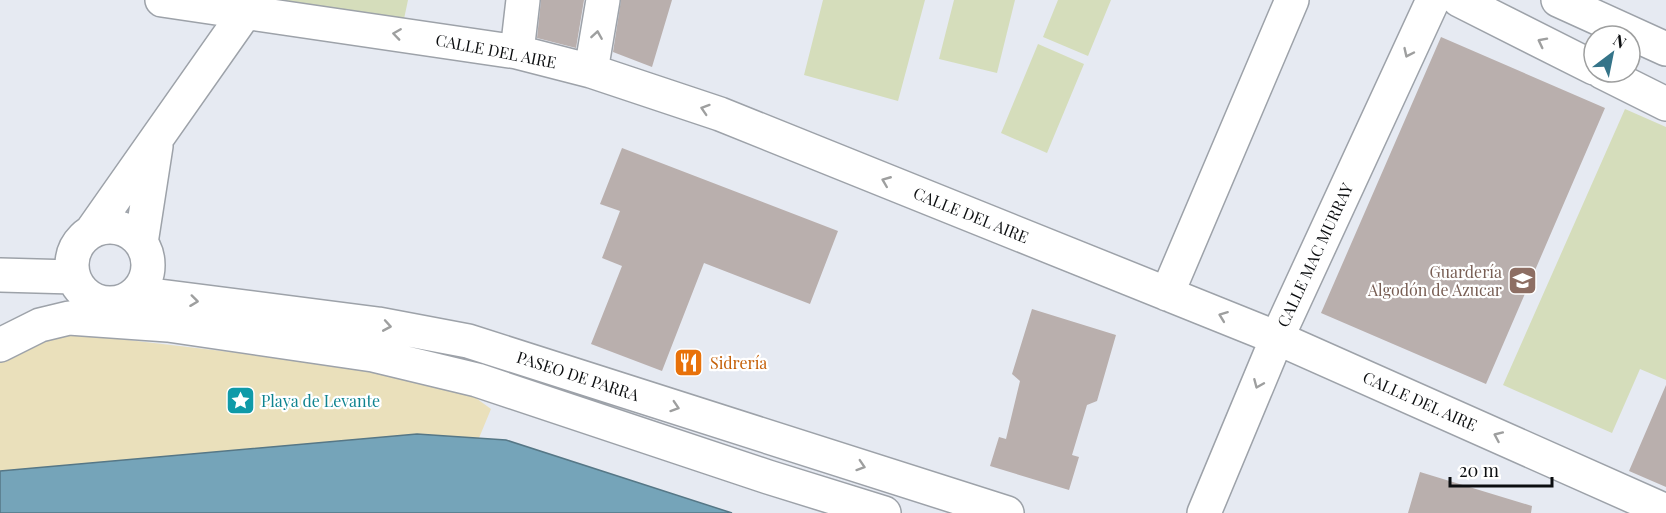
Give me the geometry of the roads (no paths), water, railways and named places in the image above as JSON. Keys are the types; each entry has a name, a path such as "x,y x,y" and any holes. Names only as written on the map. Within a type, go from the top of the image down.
{"street":[{"name":"CALLE DEL AIRE","path":"162,0 251,6 518,52 591,71 720,114 1277,338 1666,512"},
{"path":"518,52 523,0"},
{"path":"591,71 603,0"},
{"path":"1167,294 1292,0"},
{"name":"CALLE MAC MURRAY","path":"1204,513 1277,338 1432,0"},
{"path":"1459,0 1582,62"},
{"path":"1558,0 1666,49"},
{"path":"92,232 251,6"},
{"path":"1626,84 1666,104"},
{"path":"141,243 157,138"},
{"path":"0,275 73,277 72,261 80,241 92,232 107,227 117,228 128,231 141,243 147,256 148,269 144,282 136,293"},
{"name":"PASEO DE PARRA","path":"73,277 81,290 97,301 117,303 136,293 378,324 468,340 1007,513"},
{"path":"0,345 40,325 69,318 168,325 373,355 477,380 768,477 884,513"}],"water":[{"path":"417,434 506,440 732,513 0,513 0,471"}],"place":[{"name":"Guardería Algodón de Azucar","path":"1523,281"},
{"name":"Sidrería","path":"689,363"},
{"name":"Playa de Levante","path":"240,401"}]}
